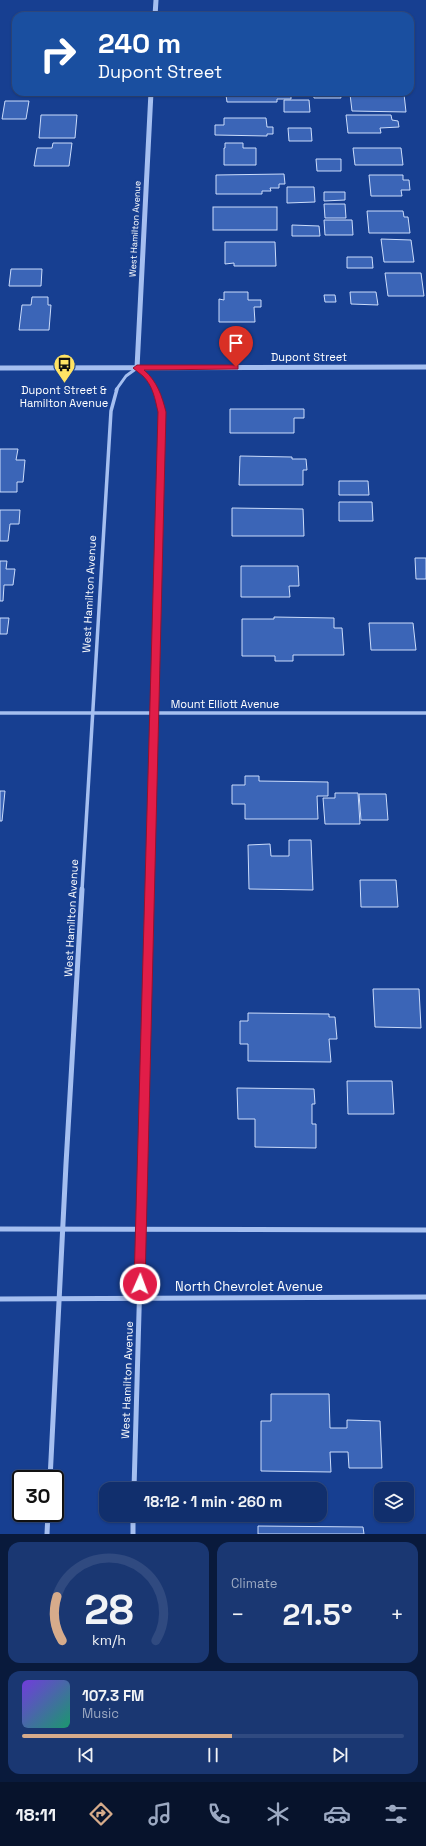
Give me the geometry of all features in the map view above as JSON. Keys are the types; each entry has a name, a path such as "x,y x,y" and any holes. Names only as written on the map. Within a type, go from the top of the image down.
{"street":[{"path":"155,12 156,0"},
{"name":"West Hamilton Avenue","path":"137,368 151,96"},
{"name":"Dupont Street","path":"0,368 426,367"},
{"name":"West Hamilton Avenue","path":"50,1470 92,713 111,403 119,384 127,374 137,368"},
{"name":"West Hamilton Avenue","path":"134,1482 162,412 159,397 154,386 146,375 137,368"},
{"name":"Mount Elliott Avenue","path":"0,713 426,713"},
{"path":"0,1229 426,1230"},
{"name":"North Chevrolet Avenue","path":"0,1299 426,1297"},
{"path":"47,1534 48,1522"},
{"path":"133,1522 133,1534"}],"building":[{"path":"226,96 291,96 291,99 277,99 277,102 227,102"},
{"path":"314,96 341,96 341,98 314,98"},
{"path":"350,96 404,96 406,112 352,111"},
{"path":"284,100 309,100 310,112 284,112"},
{"path":"5,101 29,101 26,119 2,119"},
{"path":"41,115 77,115 75,138 39,138"},
{"path":"346,115 391,115 392,120 398,121 399,127 380,128 381,133 348,133"},
{"path":"224,118 266,118 267,127 273,127 273,134 267,134 267,136 215,135 215,125 224,125"},
{"path":"288,128 311,128 312,141 289,141"},
{"path":"53,143 72,143 69,166 34,166 37,148 52,148"},
{"path":"225,143 243,143 243,148 256,148 256,165 224,165"},
{"path":"353,148 401,148 403,165 355,165"},
{"path":"316,159 341,159 341,171 317,171"},
{"path":"284,174 285,184 279,184 279,188 270,188 271,191 262,191 262,194 216,194 216,175"},
{"path":"369,175 403,175 403,180 409,180 410,190 401,190 402,196 371,196"},
{"path":"287,187 314,187 315,202 287,203"},
{"path":"324,192 345,192 345,200 324,201"},
{"path":"324,204 345,204 346,218 325,218"},
{"path":"213,207 277,207 277,230 213,230"},
{"path":"367,211 403,211 404,217 408,217 410,233 369,233"},
{"path":"324,220 352,220 353,235 325,235"},
{"path":"292,225 319,226 320,236 292,236"},
{"path":"381,239 411,240 414,262 384,262"},
{"path":"225,242 275,242 276,266 234,266 234,263 225,264"},
{"path":"347,257 372,257 373,268 347,268"},
{"path":"11,269 42,269 41,286 9,286"},
{"path":"385,273 421,273 424,296 388,296"},
{"path":"224,292 248,292 248,300 261,300 261,307 254,307 255,322 219,322 219,299 224,300"},
{"path":"350,292 376,292 378,305 351,304"},
{"path":"324,295 335,295 336,302 325,302"},
{"path":"32,297 48,297 48,305 51,305 49,330 19,330 22,305 31,305"},
{"path":"230,409 304,409 304,418 294,418 294,433 230,433"},
{"path":"0,449 18,449 16,460 25,460 23,482 17,482 17,492 0,492"},
{"path":"240,456 292,457 292,459 306,459 307,470 303,470 303,485 239,485"},
{"path":"339,481 368,481 369,495 339,495"},
{"path":"339,502 372,502 373,521 339,521"},
{"path":"232,508 303,509 304,536 232,536"},
{"path":"0,510 20,510 19,524 10,524 8,541 0,541"},
{"path":"415,558 426,558 426,579 416,579"},
{"path":"0,561 7,561 6,569 15,569 13,585 4,585 3,601 0,601"},
{"path":"241,566 298,566 299,586 289,586 290,597 241,597"},
{"path":"274,617 334,618 334,628 342,628 344,655 293,655 293,661 275,661 275,656 242,656 242,619 274,619"},
{"path":"0,618 9,618 7,634 0,634"},
{"path":"369,623 413,623 416,650 371,650"},
{"path":"245,776 259,776 259,781 328,782 328,796 317,796 318,819 245,819 245,804 232,804 232,785 245,785"},
{"path":"0,791 5,791 2,821 0,821"},
{"path":"335,793 358,793 360,824 325,824 323,798 335,798"},
{"path":"359,794 386,794 388,820 361,820"},
{"path":"289,840 311,840 313,890 249,889 248,845 270,844 271,856 289,856"},
{"path":"360,880 396,880 398,907 361,907"},
{"path":"373,989 419,989 421,1028 375,1027"},
{"path":"248,1013 329,1014 329,1017 335,1017 337,1039 329,1039 331,1062 248,1061 248,1044 240,1044 240,1021 248,1021"},
{"path":"347,1081 392,1081 394,1114 348,1114"},
{"path":"237,1088 314,1089 315,1104 312,1104 312,1124 316,1124 316,1148 255,1147 255,1119 238,1119"},
{"path":"271,1394 329,1394 330,1428 347,1428 347,1420 380,1421 382,1468 349,1468 348,1452 330,1452 331,1472 261,1471 261,1421 271,1421"},
{"path":"258,1526 363,1527 364,1534 258,1534"}],"place":[{"name":"Dupont Street & Hamilton Avenue","path":"64,384"}],"route":[{"path":"140,1284 162,412 159,397 154,386 146,375 137,368 236,367"}]}
